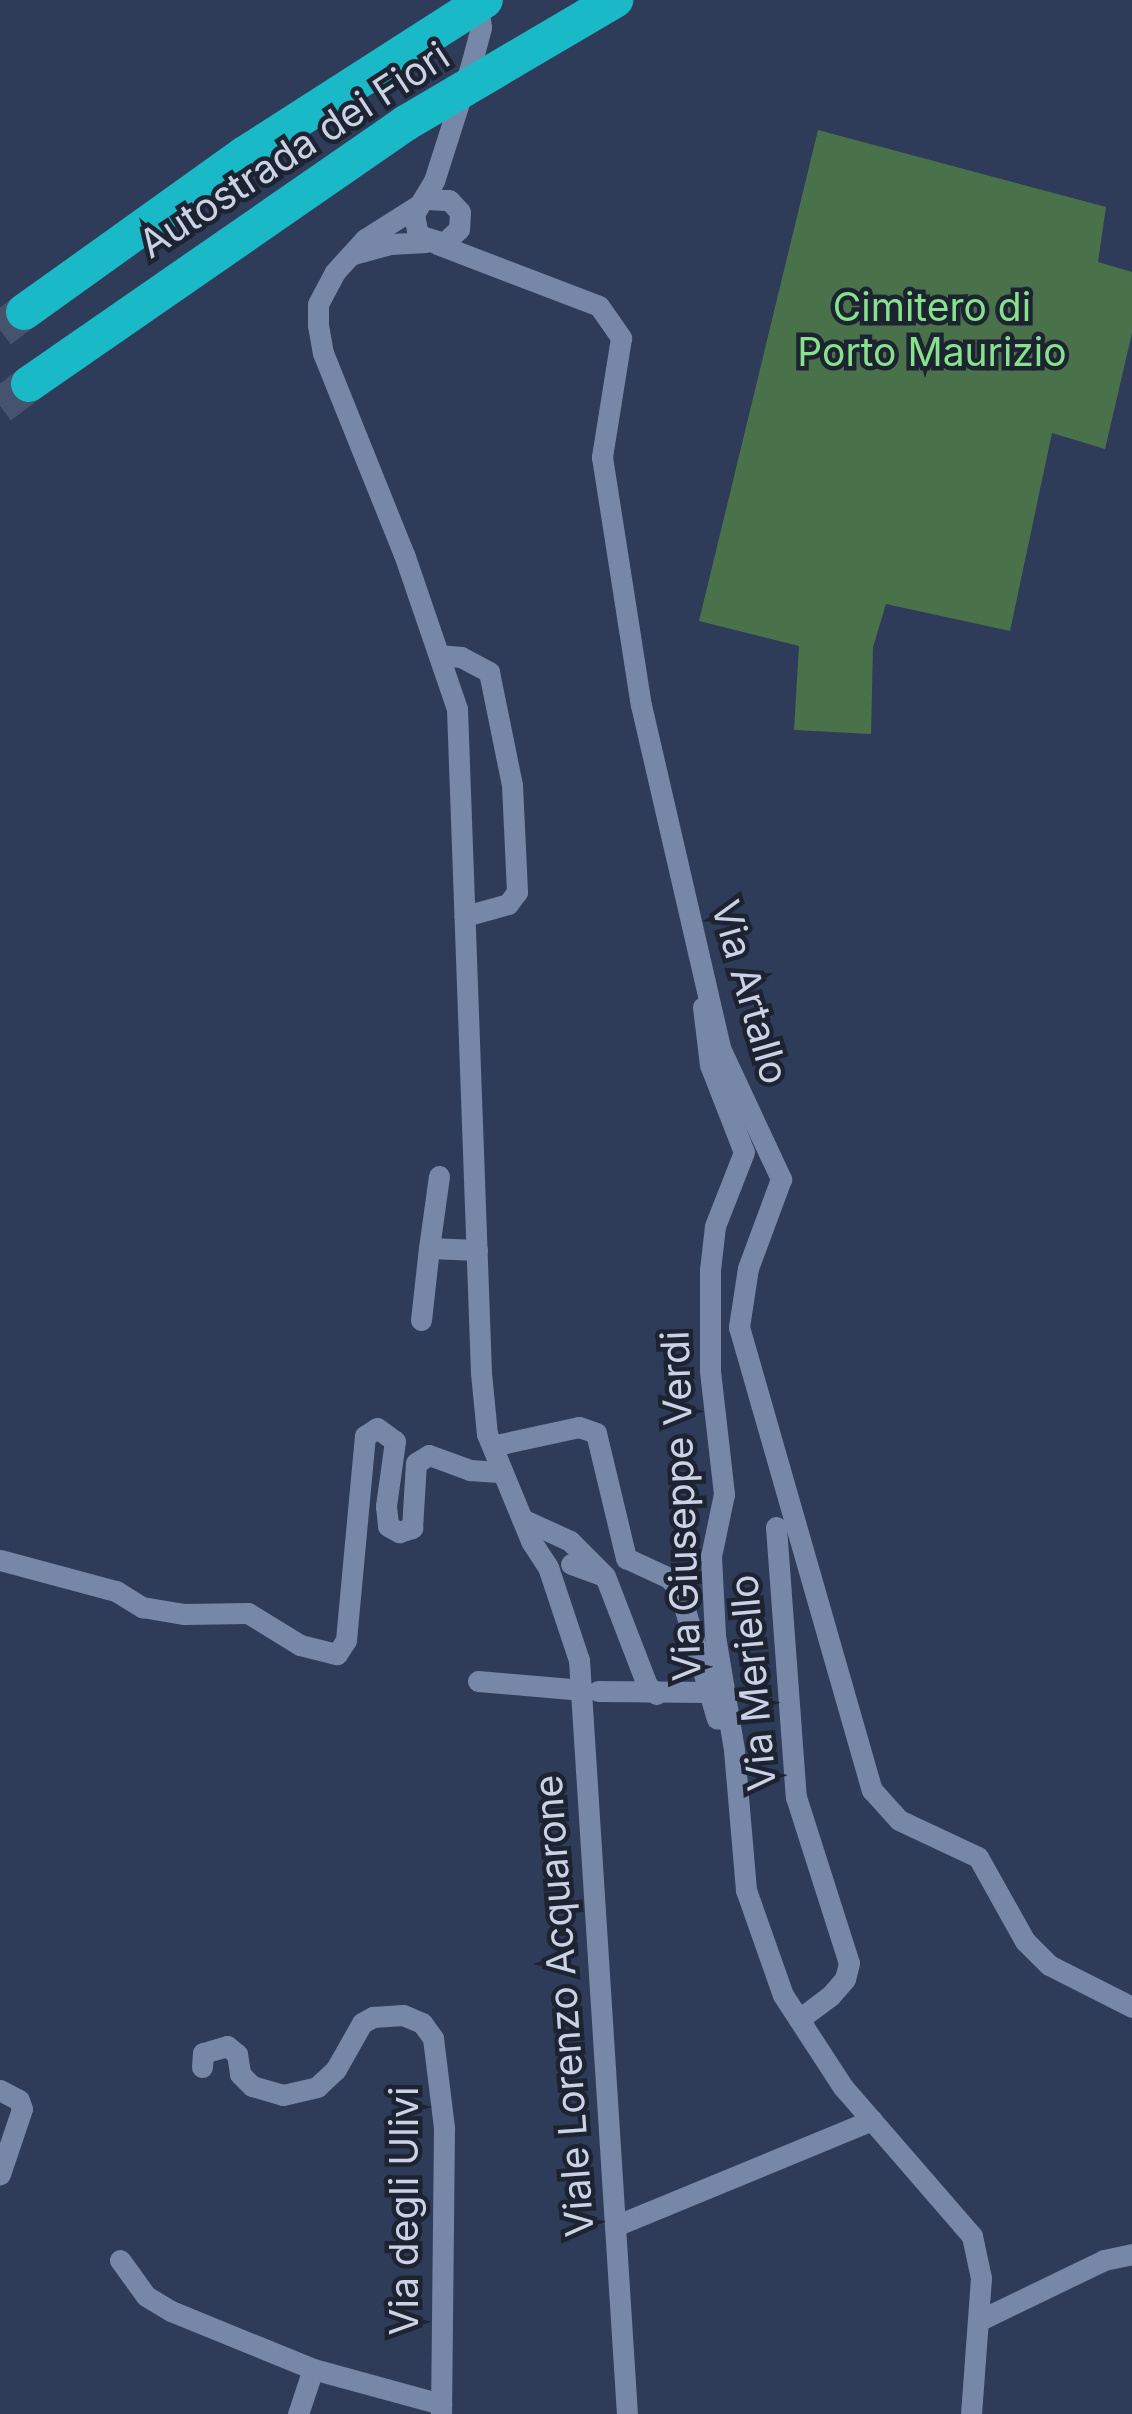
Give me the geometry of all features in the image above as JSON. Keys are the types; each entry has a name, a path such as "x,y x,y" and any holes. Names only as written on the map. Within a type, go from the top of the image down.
{"highway":[{"name":"Autostrada dei Fiori","path":"24,312 245,154 481,0"},
{"name":"Autostrada dei Fiori","path":"29,384 320,179 615,0"}],"street":[{"path":"431,243 413,225 432,201 441,155 481,27 481,0"},
{"path":"432,201 364,239 335,272 318,304 323,353 404,554 458,710 481,1373 492,1446 522,1519 559,1556 605,1576 647,1684 656,1694"},
{"name":"Via Artallo","path":"432,201 461,222 506,270"},
{"path":"352,254 451,240 461,222"},
{"name":"Via Artallo","path":"431,243 599,306 621,338 602,457 606,507 641,705 704,988 728,1070 779,1170 776,1202 748,1268 739,1327 872,1790 899,1820 978,1857 1025,1941 1049,1965 1132,2007"},
{"path":"439,656 460,657 489,673 512,785 517,892 508,904 465,916"},
{"name":"Via Giuseppe Verdi","path":"704,988 702,1028 710,1065 745,1152 715,1226 710,1371 724,1494 711,1556 715,1636 736,1775 746,1890 754,1924 783,1995 843,2087 972,2236 981,2266 971,2414"},
{"path":"421,1320 440,1176"},
{"path":"428,1248 477,1250"},
{"path":"0,1560 116,1591 142,1607 184,1614 248,1613 300,1645 337,1654 346,1640 365,1436 377,1428 395,1441 386,1506 388,1526 400,1532 412,1528 416,1463 429,1455 470,1470 502,1472"},
{"path":"492,1446 591,1428 626,1558 669,1577 679,1589 727,1762 736,1775"},
{"name":"Via Meriello","path":"776,1527 796,1797 849,1964 830,1996 799,2019"},
{"name":"Viale Lorenzo Acquarone","path":"559,1556 559,1597 590,1690 583,1791 627,2414"},
{"path":"478,1681 656,1694 707,1692"},
{"name":"Via degli Ulivi","path":"202,2067 203,2053 227,2046 252,2086 283,2095 317,2087 336,2069 362,2023 373,2017 403,2015 422,2023 433,2038 444,2128 441,2409"},
{"path":"0,2090 19,2100 22,2109 0,2174"},
{"path":"615,2226 872,2120"},
{"path":"980,2320 1104,2260 1132,2254"},
{"path":"120,2260 146,2296 313,2369 441,2409"},
{"path":"298,2414 313,2369"}],"green space":[{"name":"Cimitero di Porto Maurizio","path":"818,130 1106,207 1098,262 1132,272 1132,333 1105,449 1052,433 1010,631 886,604 873,647 871,734 794,730 799,646 699,621"}],"tunnel":[{"path":"0,330 24,312"},
{"path":"0,406 29,384"}]}
